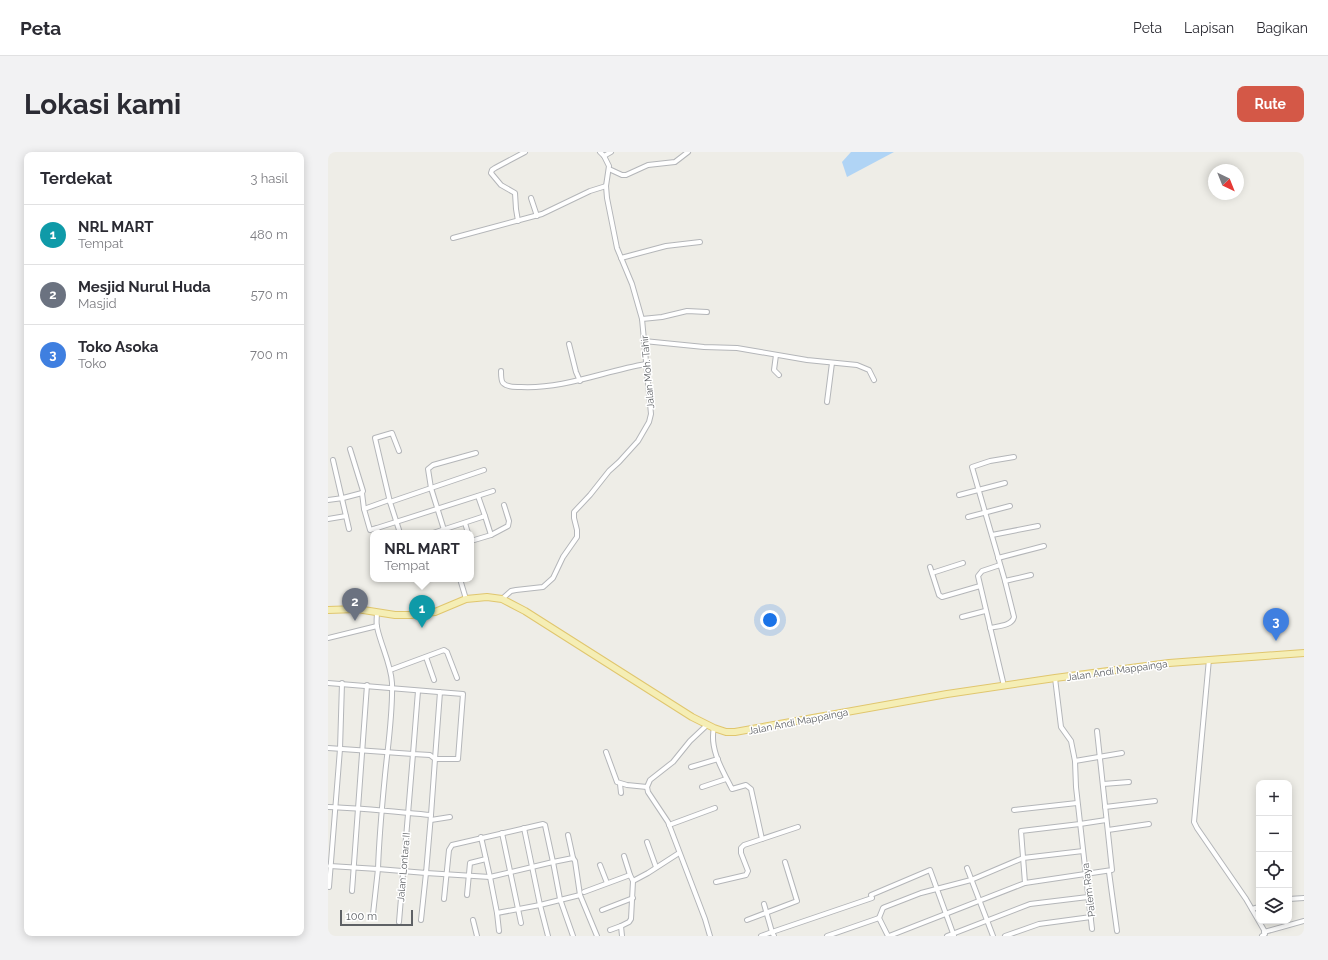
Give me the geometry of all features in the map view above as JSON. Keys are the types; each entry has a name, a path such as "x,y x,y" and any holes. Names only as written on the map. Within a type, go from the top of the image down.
{"main road":[{"name":"Jalan Andi Mappainga","path":"328,610 357,609 395,615 427,613 439,610 466,599 487,597 502,599 525,611 688,714 707,725 730,733 897,703 1055,678 1169,663 1304,653"}],"street":[{"path":"518,221 515,193 501,186 491,173 495,168 525,152"},
{"path":"600,152 604,156 609,169 622,175 626,175 648,164 675,162 688,152"},
{"path":"604,156 611,152"},
{"name":"Jalan Moh. Tahir","path":"502,599 506,595 516,590 543,587 553,578 563,557 577,537 574,512 609,471 629,452 644,432 651,414 642,319 632,284 617,248 606,186 609,169"},
{"path":"453,238 537,216 590,191 606,186"},
{"path":"531,198 537,216"},
{"path":"621,258 666,246 700,242"},
{"path":"642,319 662,318 687,311 707,312"},
{"path":"644,341 704,347 738,348 776,355 856,365 870,370 874,380"},
{"path":"569,344 576,372 580,381"},
{"path":"776,355 774,370 778,375"},
{"path":"827,402 832,363"},
{"path":"501,372 503,383 512,386 545,387 580,381 614,371 646,364"},
{"path":"398,451 392,433 375,438 389,501 399,530"},
{"path":"350,449 363,491 364,509 370,530 493,491"},
{"path":"444,530 431,488 428,472 430,467 476,453"},
{"path":"990,628 1011,623 1014,620 1005,581 972,467 990,461 1014,457"},
{"path":"334,460 349,529"},
{"path":"364,509 484,470"},
{"path":"959,496 1005,483"},
{"path":"328,500 362,493"},
{"path":"478,496 491,535"},
{"path":"474,541 491,535 508,526 509,520 504,505"},
{"path":"968,517 1010,506"},
{"path":"328,519 346,516"},
{"path":"447,530 485,516"},
{"path":"465,523 467,530"},
{"path":"992,535 1038,526"},
{"path":"998,558 1044,546"},
{"path":"932,574 963,564"},
{"path":"1000,565 978,573 978,576 985,611 1004,686"},
{"path":"930,567 939,595 942,597 980,586"},
{"path":"1005,581 1031,575"},
{"path":"461,582 466,599"},
{"path":"962,617 985,611"},
{"path":"373,914 388,752 392,688 390,670 377,626 377,612"},
{"path":"328,638 377,626"},
{"path":"390,670 444,650 446,651 457,678"},
{"path":"426,657 434,680"},
{"path":"1209,659 1194,822 1243,894 1252,909 1263,934 1304,921"},
{"name":"Palem Raya","path":"1055,678 1061,727 1071,741 1074,761 1077,802 1092,929"},
{"path":"328,682 463,694 458,759 435,758 430,755 328,748"},
{"path":"329,887 329,866 340,749 342,684"},
{"path":"352,891 367,686"},
{"name":"Jalan Lontara II","path":"398,922 418,690"},
{"path":"421,920 431,818 440,692"},
{"path":"707,725 688,742 675,760 650,780 647,787 648,792 669,825 710,936"},
{"path":"714,728 713,739 718,759 726,779 732,789 746,785 750,787 762,839"},
{"path":"1083,851 1023,858 971,880 937,889 885,907 883,908 879,918 888,936 1025,883 1112,871 1113,869 1106,820 1097,731"},
{"path":"606,752 616,781 620,784 647,787"},
{"path":"1074,761 1122,753"},
{"path":"691,767 718,759"},
{"path":"702,787 726,779"},
{"path":"1103,784 1129,782"},
{"path":"620,784 621,793"},
{"path":"1105,807 1155,801"},
{"path":"1014,810 1077,802"},
{"path":"328,807 408,813 431,818 450,817"},
{"path":"669,825 715,808"},
{"path":"1025,883 1020,832 1022,830 1106,820"},
{"path":"444,899 449,850 452,845 481,837 542,824 545,825 560,899 572,936"},
{"path":"1108,830 1150,824"},
{"path":"524,828 531,867 548,936"},
{"path":"716,882 746,874 748,871 741,848 744,845 798,828"},
{"path":"502,833 521,923"},
{"path":"568,835 573,858 576,863 582,894 595,935"},
{"path":"481,837 497,913 499,930"},
{"path":"647,842 656,867"},
{"path":"633,881 679,853"},
{"path":"610,930 629,922 631,919 633,881 624,856"},
{"path":"329,866 490,877 573,858"},
{"path":"467,895 471,863 486,859"},
{"path":"747,920 797,901 785,862"},
{"path":"600,865 607,883"},
{"path":"967,868 993,936"},
{"path":"761,936 773,934 872,898 871,895 930,870 953,935"},
{"path":"1109,872 1116,931"},
{"path":"497,913 518,910 582,894 630,875"},
{"path":"947,936 953,935 986,920 1030,904 1088,897"},
{"path":"602,910 633,898"},
{"path":"1292,898 1304,898"},
{"path":"764,904 773,934"},
{"path":"1252,909 1256,908"},
{"path":"1005,936 1039,924 1091,917"},
{"path":"827,936 879,918"},
{"path":"473,920 476,936"},
{"path":"621,926 622,936"}],"water":[{"path":"851,152 894,152 847,177 842,162"}],"place":[{"name":"Mesjid Nurul Huda","path":"355,621"},
{"name":"NRL MART","path":"422,628"},
{"name":"Toko Asoka","path":"1276,641"}]}
